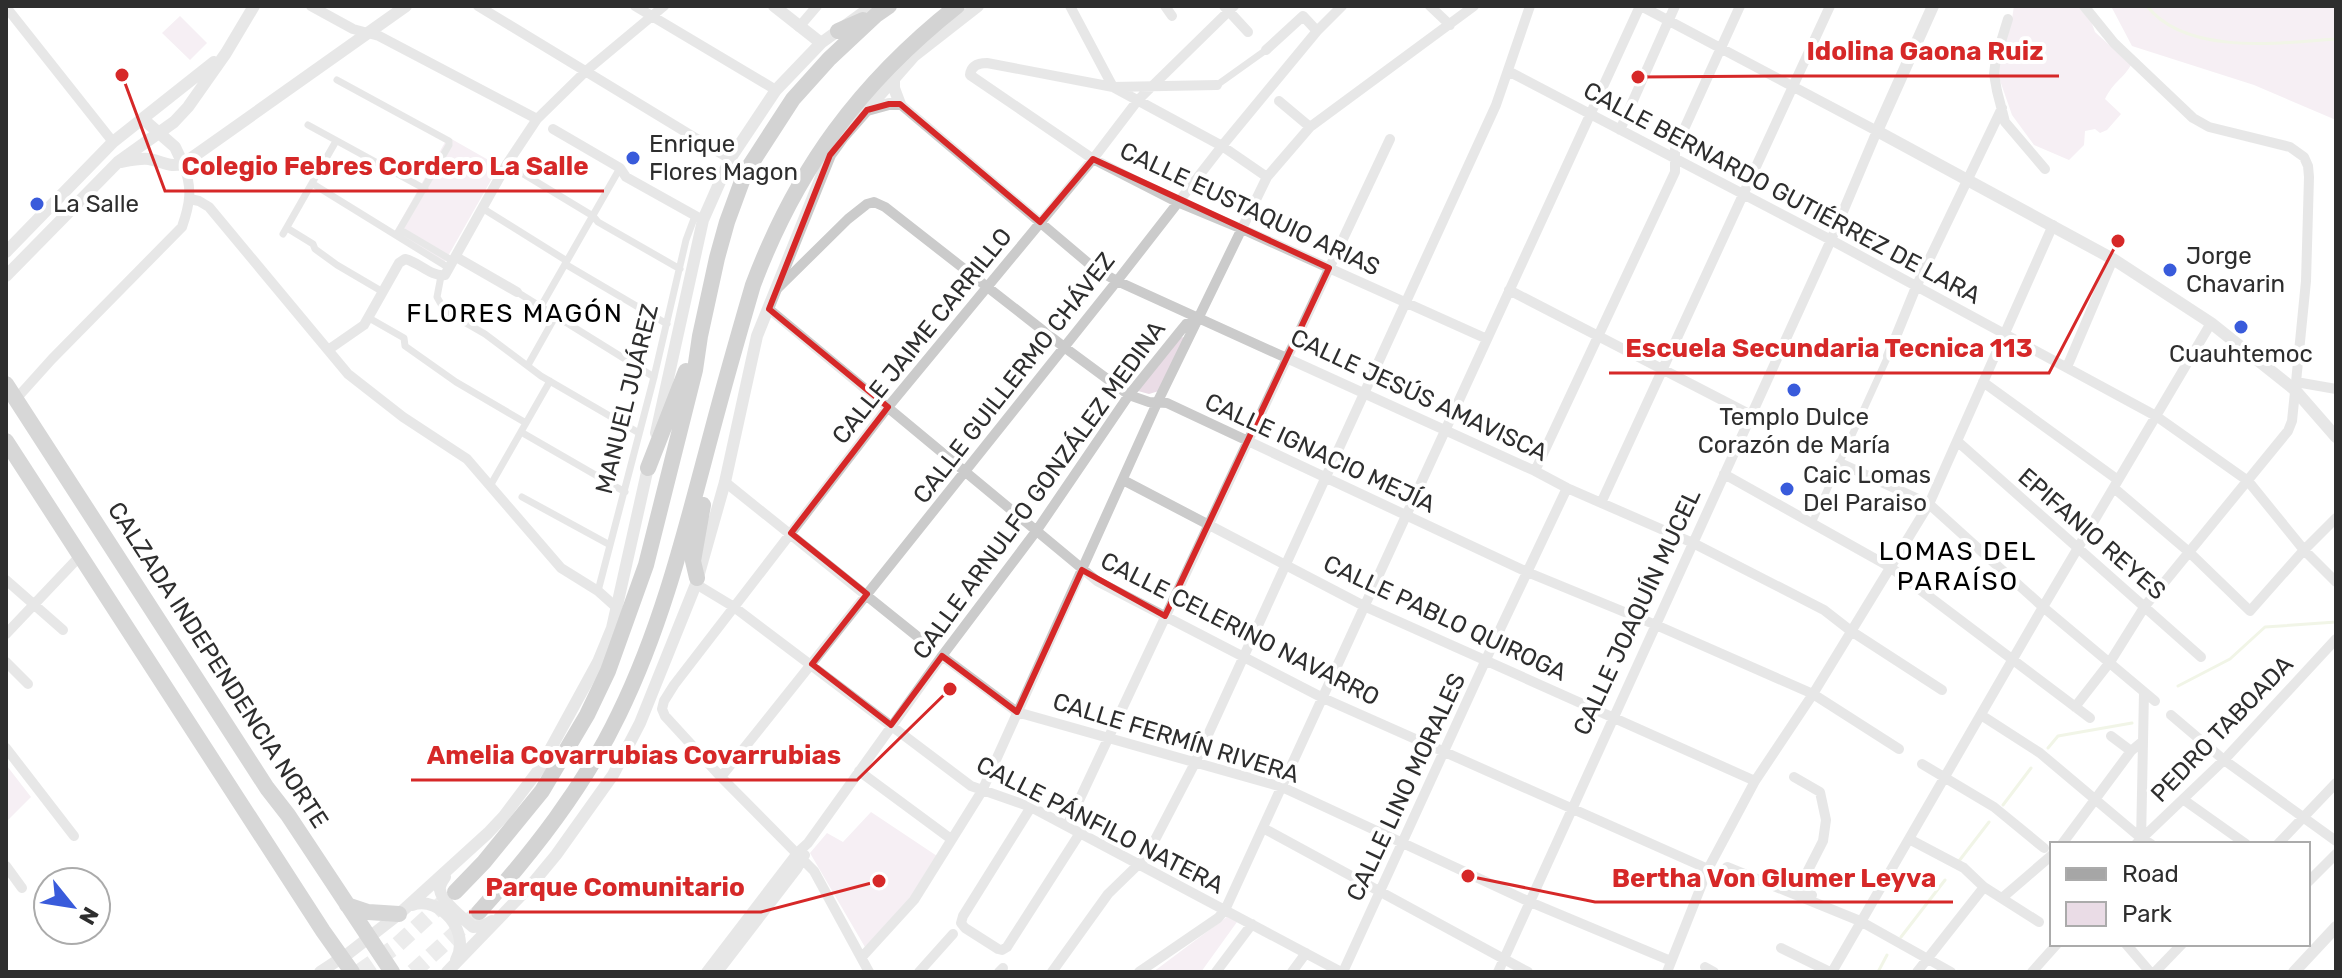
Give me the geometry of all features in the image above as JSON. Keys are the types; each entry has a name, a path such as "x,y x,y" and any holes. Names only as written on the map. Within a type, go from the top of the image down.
{"highway":[{"path":"479,912 518,869 577,789 618,717 660,616 753,285 784,211 839,122 907,48 957,6"},
{"path":"838,31 883,8"},
{"path":"455,892 542,791 587,715 608,671 646,565 695,370 727,222 745,173 793,99 829,59 883,8"},
{"path":"648,468 700,336"},
{"path":"696,581 693,561 708,478 711,433"}],"main road":[{"name":"CALZADA INDEPENDENCIA NORTE","path":"6,384 267,788 392,972"},
{"path":"7,446 352,972"},
{"path":"347,905 368,912 403,911"}],"street":[{"path":"6,276 118,162 159,133 188,107 254,6"},
{"path":"311,6 353,29 379,36 537,119 620,168 626,177 699,218"},
{"path":"118,162 139,158 170,166 183,164 405,6"},
{"path":"478,6 730,159"},
{"path":"635,6 776,90"},
{"path":"639,433 550,381 485,334 445,311 437,297 450,265 482,208 537,119 586,71 664,6"},
{"path":"774,6 821,43"},
{"path":"799,27 817,6"},
{"path":"450,969 548,865 613,775 640,723 696,581 725,482 757,336 830,155 914,56 978,6"},
{"path":"1070,6 1113,87 1222,146 1267,177"},
{"name":"CALLE GUILLERMO CHÁVEZ","path":"721,777 1222,146 1317,31 1342,6"},
{"path":"1430,6 1450,25"},
{"name":"CALLE ARNULFO GONZÁLEZ MEDINA","path":"718,972 891,725 1037,530 1129,395 1186,324 1197,318 1267,177 1310,127 1474,6"},
{"path":"1052,972 1108,894 1151,851 1195,763 1496,105 1530,6"},
{"path":"1139,972 1225,910 1640,6 2113,259 2211,323 2296,386 2336,437"},
{"path":"1620,130 1675,6"},
{"path":"1535,471 1675,172 1675,149 1740,6"},
{"path":"1601,503 1830,6"},
{"name":"CALLE JOAQUÍN MUCEL","path":"1498,972 1831,240 1933,6"},
{"path":"2075,707 2110,662 2145,606 2288,431 2292,421 2306,281 2309,177 2304,157 2297,151 2209,127 2193,118 2114,43 2084,6"},
{"path":"6,7 113,142"},
{"path":"1229,8 1248,32"},
{"name":"CALLE JAIME CARRILLO","path":"721,777 665,716 662,709 664,701 674,685 888,407 1138,100 1229,8"},
{"path":"1113,87 1217,85 1266,50 1299,18 1303,16 1317,31"},
{"path":"2008,19 1994,74 2005,122 2045,169"},
{"path":"320,972 403,911 457,861 504,816 540,768 598,662 617,608 699,218 730,159 776,90 821,43 838,31"},
{"path":"6,252 113,142 226,53"},
{"name":"CALLE EUSTAQUIO ARIAS","path":"1113,87 987,63 980,63 971,69 970,75 1093,159 1177,202 1487,339"},
{"name":"CALLE BERNARDO GUTIÉRREZ DE LARA","path":"1508,71 1831,240 2156,416 2248,481 2304,550 2336,582"},
{"path":"867,110 900,104 894,79"},
{"path":"337,80 449,141 425,189 397,234"},
{"path":"1279,101 1310,127"},
{"name":"CALLE JESÚS AMAVISCA","path":"900,104 1094,268 1117,281 1693,543 1824,610 1942,690"},
{"path":"1812,523 1916,287 2002,108"},
{"path":"16,399 182,227 190,199 190,180 175,147 143,119"},
{"path":"308,125 425,189"},
{"path":"1067,826 1390,139"},
{"path":"336,141 285,231 313,244 315,249 337,265 383,292"},
{"path":"507,164 680,269"},
{"path":"540,308 620,168"},
{"path":"313,184 397,234 404,232 450,265 517,292 654,377"},
{"path":"190,199 209,207 348,374 467,459 561,568 598,591 617,608"},
{"name":"CALLE IGNACIO MEJÍA","path":"777,290 848,219 874,202 885,207 1129,395 1167,403 1527,572 1813,694 1899,749"},
{"path":"482,208 667,324"},
{"name":"MANUEL JUÁREZ","path":"598,591 686,240 699,218"},
{"path":"1669,967 1708,869 1755,781 1813,694 1929,504 2053,225"},
{"path":"31,226 43,238"},
{"path":"328,350 357,331 369,318 399,263 405,259 450,265"},
{"path":"2067,367 2113,259"},
{"path":"1509,290 1751,415"},
{"name":"CALLE CELERINO NAVARRO","path":"769,309 1097,581 1323,698 1708,869"},
{"path":"528,365 555,317"},
{"path":"369,318 404,338 405,346 456,382 526,423"},
{"path":"862,957 914,900 982,791 1197,318"},
{"path":"1781,948 1831,972 1857,920 1946,777 2211,323"},
{"path":"490,486 550,381"},
{"path":"1983,382 2116,484 2250,611 2336,518"},
{"path":"2296,386 2336,389"},
{"path":"521,432 625,492"},
{"name":"EPIFANIO REYES","path":"1957,441 2201,657"},
{"path":"1840,463 1929,504 2043,607 2155,701"},
{"path":"1724,474 1890,567 2090,718"},
{"name":"CALLE PABLO QUIROGA","path":"1123,480 1366,607 1755,781"},
{"path":"725,482 923,641"},
{"name":"CALLE LINO MORALES","path":"1342,972 1567,488"},
{"path":"522,497 610,545"},
{"path":"6,634 80,556"},
{"path":"6,580 63,630"},
{"name":"CALLE PÁNFILO NATERA","path":"696,581 812,664 971,786 1031,807 1342,972"},
{"name":"PEDRO TABOADA","path":"2139,842 2224,760 2336,639"},
{"name":"CALLE FERMÍN RIVERA","path":"942,656 1017,712 1282,787 1669,967"},
{"path":"6,662 28,684"},
{"path":"2139,842 2144,692"},
{"path":"1981,715 2040,753 2097,800 2139,842"},
{"path":"2171,715 2224,760 2336,841"},
{"path":"2111,736 2131,751"},
{"path":"2064,842 2131,751 2143,741"},
{"path":"7,752 40,792 44,806 55,811 74,836"},
{"path":"1922,764 1994,807 2048,852 2002,898"},
{"path":"859,771 951,839"},
{"path":"721,777 814,871 869,972"},
{"path":"1794,777 1820,792 1826,820 1823,841 1800,886 1808,894 1846,909 1857,920"},
{"path":"2280,842 2336,783"},
{"path":"2184,800 2243,842"},
{"path":"1002,950 961,923 1031,807"},
{"path":"1263,828 1528,972"},
{"path":"1002,950 1007,947 1080,833"},
{"path":"1909,839 1964,868 1984,887 2039,922"},
{"path":"2310,880 2336,854"},
{"name":"CALLE ARNULFO GONZÁLEZ MEDINA","path":"706,972 800,856"},
{"path":"457,861 439,887 457,914 473,927 483,926 503,914"},
{"path":"6,866 22,888"},
{"path":"1727,867 1857,920 1951,972"},
{"path":"1917,972 1984,887"},
{"path":"403,911 420,903 431,903 457,928 461,939 460,953 450,969"},
{"path":"1216,972 1252,924"},
{"path":"2294,972 2311,947 2336,927"},
{"path":"919,972 953,934"},
{"path":"2032,972 2055,946"},
{"path":"2128,946 2152,972 2180,946"},
{"path":"2138,946 2138,957"},
{"path":"1001,970 1002,950"},
{"path":"1292,972 1306,953"}],"highlighted area":[{"path":"889,104 900,104 1040,222 1093,159 1329,268 1165,616 1082,570 1017,712 942,656 891,725 812,664 867,594 791,533 888,407 769,309 830,155 867,110"}],"green space":[{"path":"2014,6 2079,6 2095,32 2131,65 2105,99 2121,114 2107,130 2100,133 2095,129 2085,131 2084,145 2069,160 2034,145 2012,115 1996,69"},
{"path":"2107,6 2336,6 2336,120 2254,85 2132,46 2112,8"},
{"path":"180,16 207,43 190,60 162,33"},
{"path":"448,137 499,166 443,265 392,236"},
{"path":"1185,337 1159,391 1149,394 1138,391 1178,338"},
{"path":"6,768 31,797 6,822"},
{"path":"871,812 943,860 869,954 810,853 827,833 843,842"},
{"path":"1228,916 1237,922 1201,972 1153,972"}],"waterway":[{"path":"2147,6 2164,22 2185,33 2209,39 2262,44 2336,39"},
{"path":"2178,686 2230,659 2265,627 2336,622"},
{"path":"2048,748 2058,736 2132,723"},
{"path":"2003,805 2031,768"},
{"path":"1959,861 1989,822"},
{"path":"1901,937 1945,880"},
{"path":"1878,972 1887,955"}],"tunnel":[{"path":"359,972 395,947 448,898"},
{"path":"413,972 479,912"}],"place":[{"name":"Colegio Febres Cordero La Salle","path":"122,75"},
{"name":"Idolina Gaona Ruiz","path":"1638,77"},
{"name":"Enrique Flores Magon","path":"633,158"},
{"name":"La Salle","path":"37,204"},
{"name":"Escuela Secundaria Tecnica 113","path":"2118,241"},
{"name":"Jorge Chavarin","path":"2170,270"},
{"name":"Cuauhtemoc","path":"2241,327"},
{"name":"Templo Dulce Corazón de María","path":"1794,390"},
{"name":"Caic Lomas Del Paraiso","path":"1787,489"},
{"name":"Amelia Covarrubias Covarrubias","path":"950,689"},
{"name":"Bertha Von Glumer Leyva","path":"1468,876"},
{"name":"Parque Comunitario","path":"879,881"}],"district":[{"name":"FLORES MAGÓN","path":"515,313"},
{"name":"LOMAS DEL PARAÍSO","path":"1958,566"}]}
